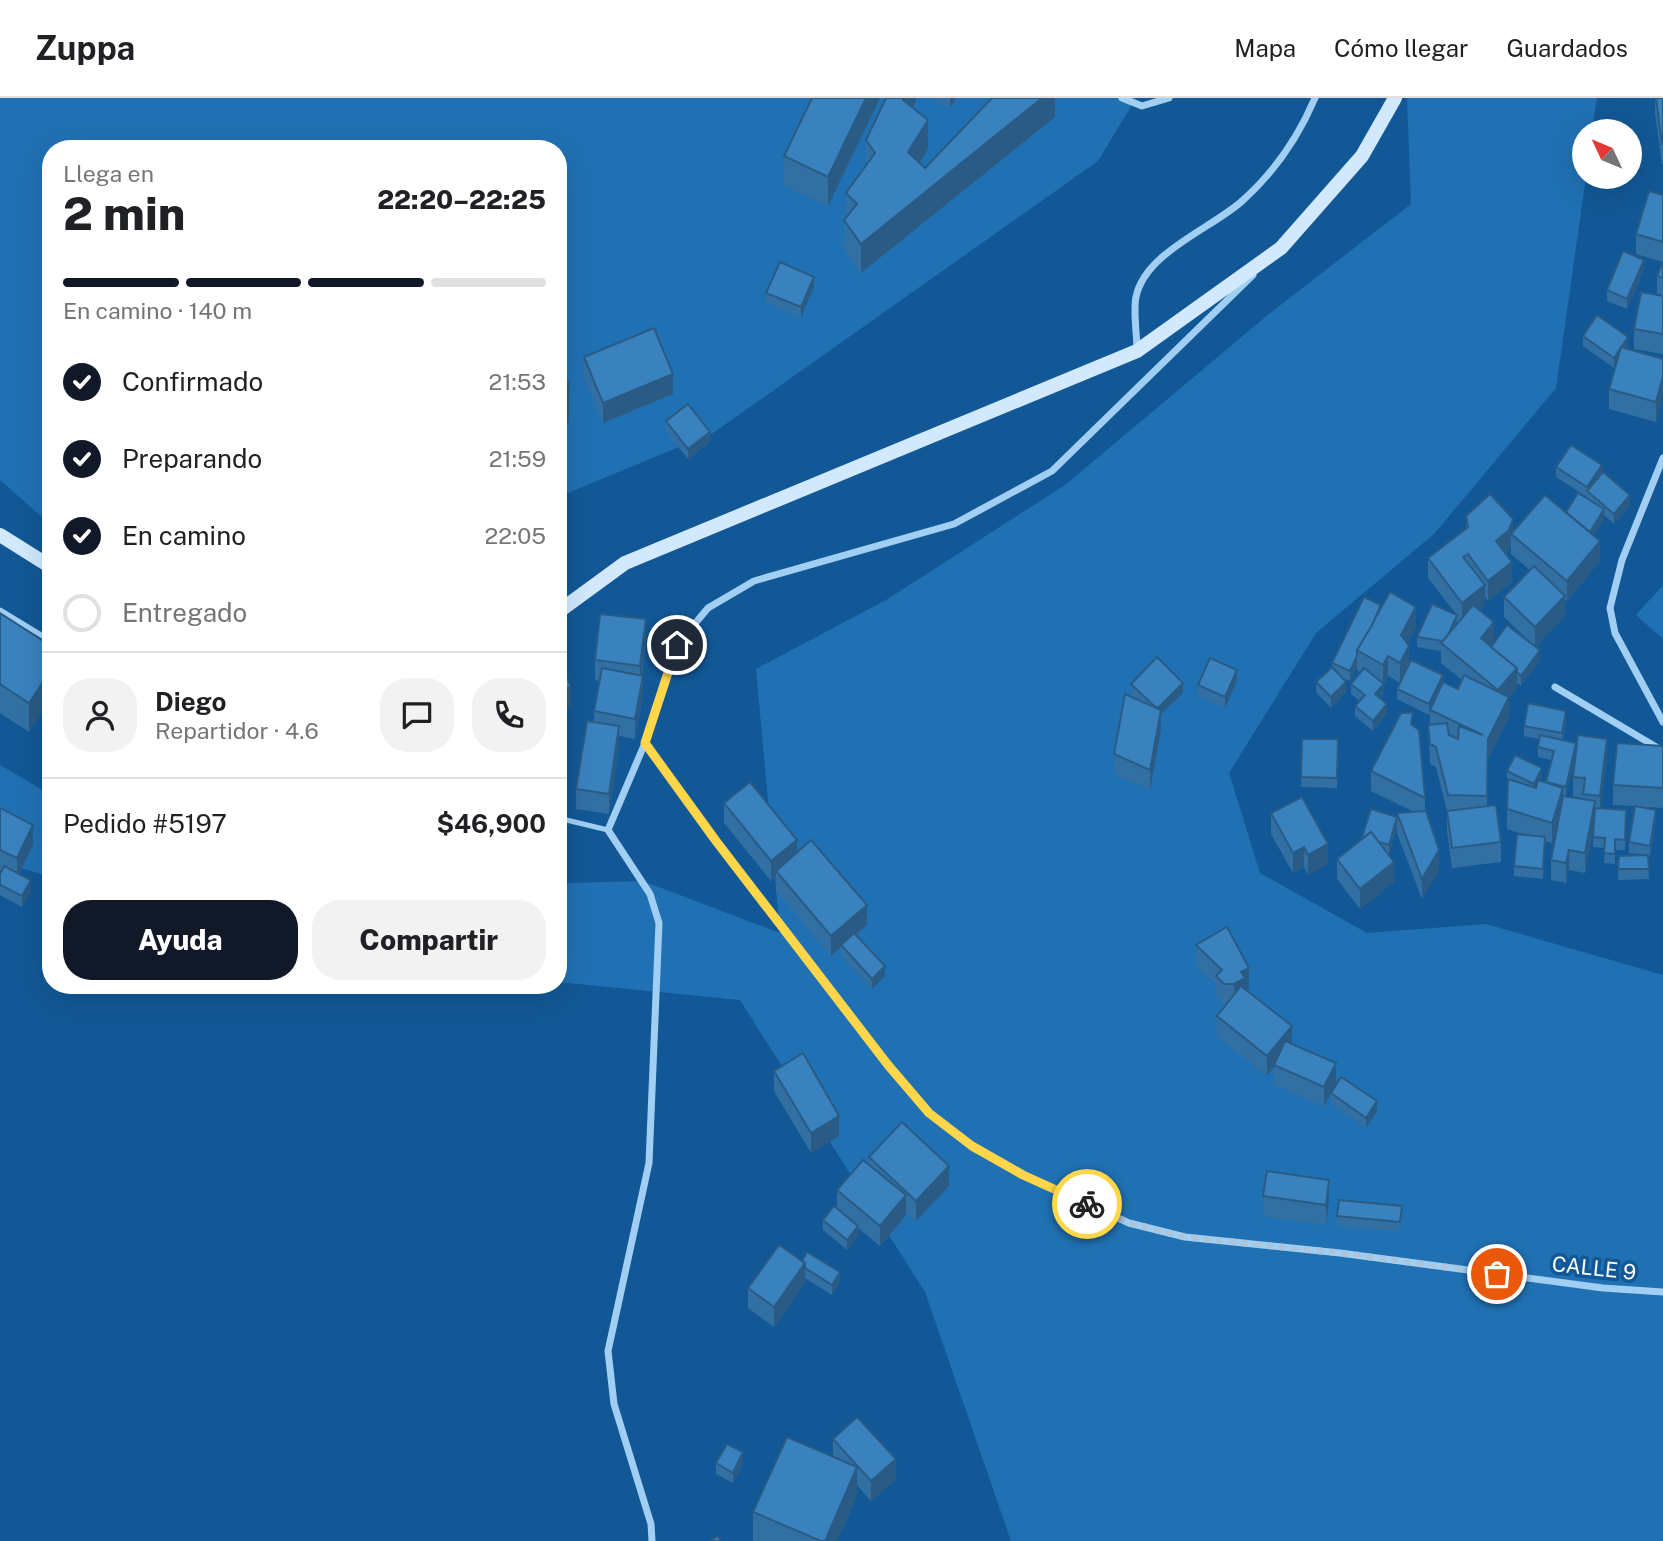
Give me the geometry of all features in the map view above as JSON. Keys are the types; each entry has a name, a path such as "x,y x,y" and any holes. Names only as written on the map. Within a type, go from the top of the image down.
{"main road":[{"path":"567,605 625,563 1137,351 1281,247 1362,156 1395,98"},
{"path":"0,535 42,561"}],"street":[{"path":"1122,98 1142,106 1169,98"},
{"path":"1137,351 1136,297 1147,272 1170,251 1240,202 1279,162 1304,124 1315,98"},
{"path":"652,1541 651,1524 614,1404 608,1351 649,1163 659,923 650,894 608,830 645,743 677,645 708,608 754,581 954,524 1052,471 1281,247"},
{"path":"1663,458 1622,560 1610,608 1615,633 1663,722"},
{"path":"1555,687 1663,751"},
{"name":"CALLE 9","path":"645,743 716,841 879,1054 929,1113 972,1146 1023,1175 1129,1223 1185,1237 1340,1253 1602,1288 1663,1292"}],"lane":[{"path":"0,610 42,635"},
{"path":"567,820 608,830"}],"shaded area":[{"path":"0,98 1136,98 1098,161 713,433 567,493 567,140 42,140 42,517 0,480"},
{"path":"1407,98 1597,98 1594,119 1572,119 1572,189 1584,189 1556,388 1434,534 1316,633 1229,773 1260,873 1367,933 1486,924 1663,975 1663,1541 1011,1541 925,1292 740,1000 567,983 567,883 643,881 780,933 756,669 886,600 1065,485 1269,314 1411,204"},
{"path":"1663,585 1663,639 1636,615"},
{"path":"0,765 42,790 42,874 0,862"}],"building":[{"path":"812,98 866,98 828,177 784,156"},
{"path":"886,98 903,98 928,120 908,152 925,168 992,98 1042,98 861,244 844,220 857,204 846,193 875,153 866,140"},
{"path":"1656,98 1663,98 1663,144 1662,144"},
{"path":"1649,191 1663,195 1663,242 1636,234"},
{"path":"1623,251 1644,260 1627,299 1607,290"},
{"path":"780,262 814,277 801,307 766,293"},
{"path":"1663,262 1663,278 1657,276"},
{"path":"1641,292 1663,296 1663,334 1634,329"},
{"path":"1597,315 1628,337 1614,358 1583,336"},
{"path":"654,328 673,374 603,403 584,357"},
{"path":"1621,347 1663,359 1663,376 1656,402 1609,389"},
{"path":"688,404 710,432 688,449 666,421"},
{"path":"1571,445 1602,465 1587,487 1556,467"},
{"path":"1603,472 1630,495 1614,514 1587,491"},
{"path":"1578,493 1604,509 1590,532 1566,512"},
{"path":"1490,494 1513,519 1509,530 1496,541 1512,562 1488,581 1468,554 1463,557 1485,585 1462,603 1428,558 1468,527 1466,516"},
{"path":"1545,495 1600,541 1567,581 1511,534"},
{"path":"1534,566 1565,596 1535,627 1504,597"},
{"path":"1390,592 1416,607 1401,635 1409,646 1400,663 1388,656 1383,665 1357,650"},
{"path":"1364,597 1381,605 1357,650 1350,671 1332,663"},
{"path":"1432,604 1457,615 1443,641 1417,637"},
{"path":"1473,605 1494,622 1481,638 1517,668 1498,690 1441,643"},
{"path":"0,613 42,640 42,684 29,703 0,684"},
{"path":"600,614 646,619 640,666 595,660"},
{"path":"1507,625 1540,650 1521,676 1517,668 1491,647"},
{"path":"1157,657 1183,683 1158,708 1131,684"},
{"path":"1210,658 1237,670 1225,697 1198,685"},
{"path":"1411,660 1443,675 1429,704 1397,689"},
{"path":"1332,667 1346,682 1331,697 1316,682"},
{"path":"602,668 643,676 635,719 594,711"},
{"path":"1364,668 1384,684 1375,694 1387,704 1373,721 1355,706 1365,695 1351,684"},
{"path":"1464,675 1509,697 1488,739 1487,796 1448,795 1436,747 1430,744 1428,725 1447,723 1449,735 1458,739 1459,726 1483,735 1430,710 1443,682 1458,689"},
{"path":"1125,694 1161,710 1150,770 1114,754"},
{"path":"1528,703 1566,711 1562,733 1524,726"},
{"path":"1401,713 1413,713 1411,724 1419,730 1425,798 1371,771"},
{"path":"587,721 619,726 609,794 576,789"},
{"path":"1540,735 1576,743 1566,787 1546,782 1554,751 1538,747"},
{"path":"1578,735 1607,739 1600,796 1583,794 1585,778 1573,777"},
{"path":"1302,739 1338,739 1337,778 1301,777"},
{"path":"1617,743 1663,746 1663,788 1613,785"},
{"path":"1515,755 1542,768 1534,784 1507,771"},
{"path":"1508,779 1536,788 1538,780 1563,788 1552,823 1507,809"},
{"path":"750,782 797,840 771,861 724,803"},
{"path":"1563,796 1595,801 1585,853 1569,850 1566,863 1551,860"},
{"path":"1302,797 1328,844 1308,855 1304,847 1293,853 1271,813"},
{"path":"1496,805 1501,842 1452,848 1447,811"},
{"path":"1635,806 1656,810 1650,846 1629,842"},
{"path":"0,808 33,825 17,858 0,850"},
{"path":"1595,808 1626,810 1625,840 1615,839 1615,854 1604,853 1605,838 1593,837"},
{"path":"1371,809 1397,817 1389,845 1379,842 1371,832 1362,837"},
{"path":"1426,811 1439,850 1422,879 1397,813"},
{"path":"1371,832 1394,862 1360,889 1337,859"},
{"path":"1517,834 1545,837 1543,869 1514,866"},
{"path":"811,840 867,905 831,936 776,871"},
{"path":"1648,855 1649,869 1618,869 1619,856"},
{"path":"4,866 31,880 22,896 0,885 0,874"},
{"path":"1227,927 1249,968 1241,972 1245,978 1234,984 1224,984 1216,976 1222,970 1196,945"},
{"path":"854,933 885,966 872,979 841,945"},
{"path":"1241,986 1292,1026 1267,1056 1217,1016"},
{"path":"1285,1041 1336,1063 1324,1087 1274,1065"},
{"path":"803,1053 839,1116 811,1133 774,1071"},
{"path":"1341,1077 1377,1101 1366,1118 1331,1093"},
{"path":"902,1122 949,1166 916,1201 869,1157"},
{"path":"863,1160 906,1195 880,1226 837,1190"},
{"path":"1267,1171 1329,1180 1326,1205 1263,1196"},
{"path":"1339,1200 1402,1206 1400,1222 1337,1216"},
{"path":"834,1206 858,1226 847,1240 823,1220"},
{"path":"779,1245 805,1263 774,1307 748,1288"},
{"path":"807,1252 840,1272 832,1285 805,1268 802,1261"},
{"path":"857,1417 896,1459 871,1481 833,1439"},
{"path":"787,1437 857,1467 825,1541 753,1512"},
{"path":"727,1444 743,1452 733,1473 716,1463"}],"way so far":[{"path":"1087,1204 1129,1223 1185,1237 1340,1253 1497,1274"}],"route":[{"path":"677,645 645,743 716,841 888,1065 929,1113 972,1146 1023,1175 1087,1204"}]}
